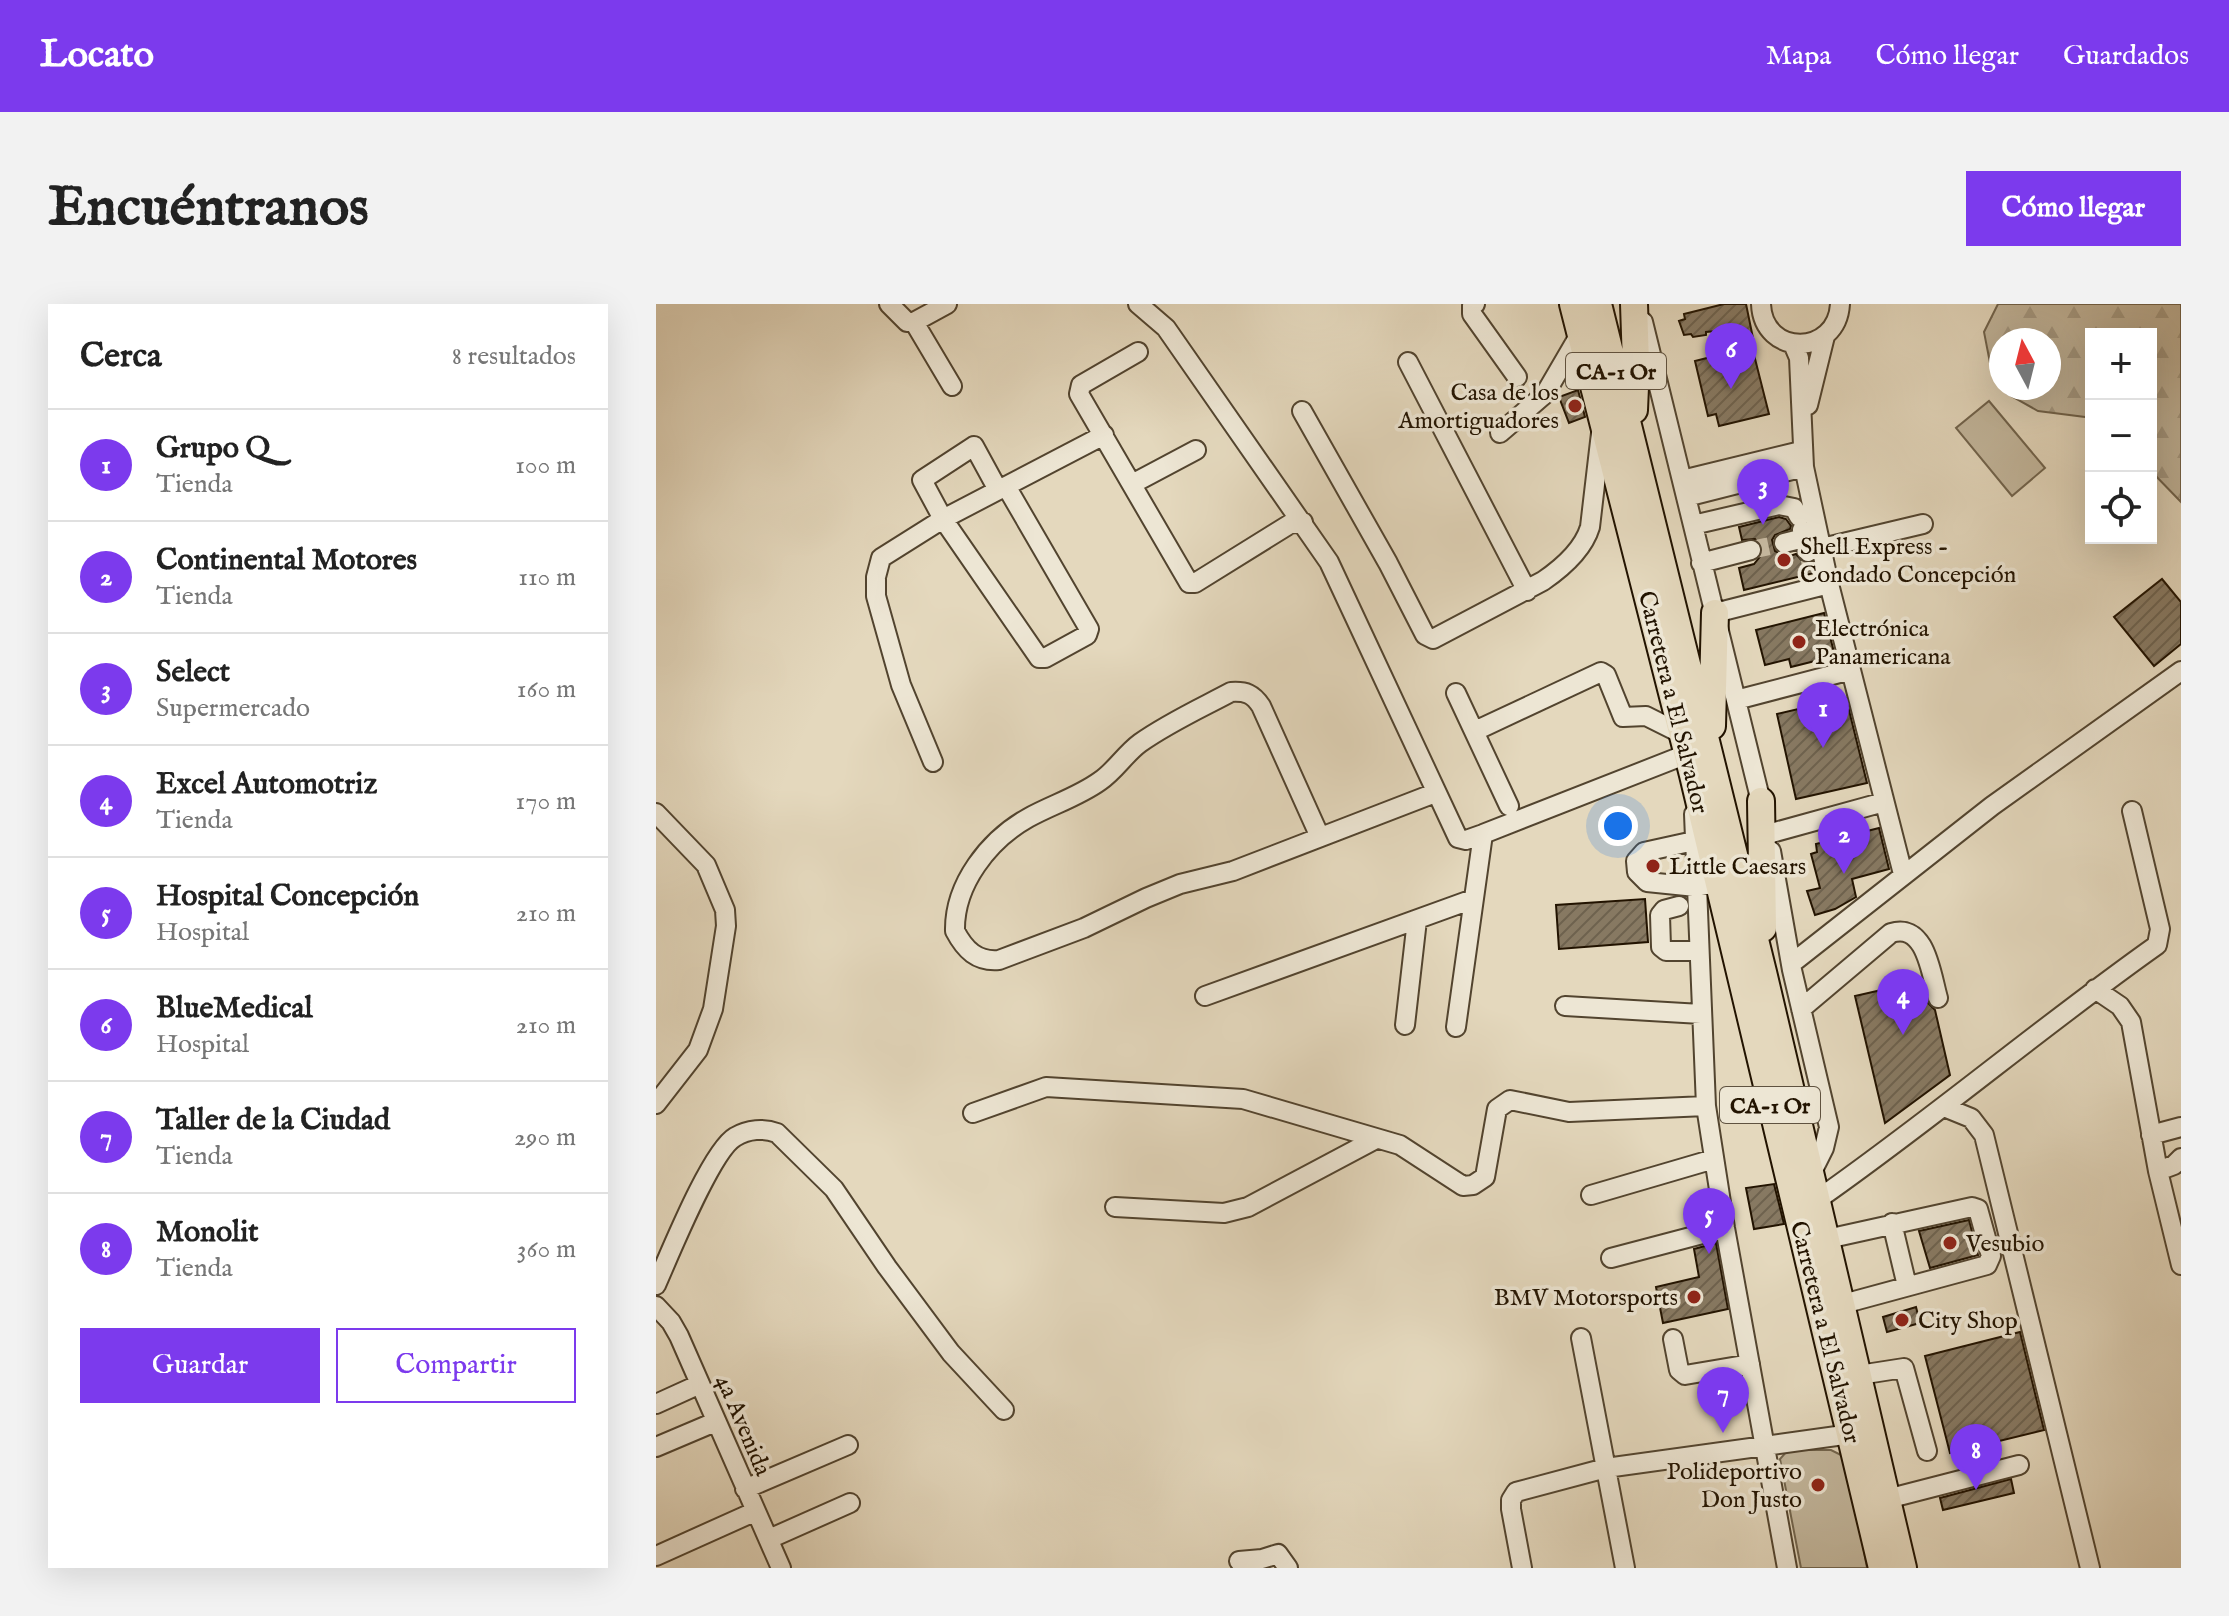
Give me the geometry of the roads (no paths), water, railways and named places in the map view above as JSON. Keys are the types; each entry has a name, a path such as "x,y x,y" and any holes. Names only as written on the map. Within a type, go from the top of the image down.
{"highway":[{"name":"Carretera a El Salvador","path":"1573,304 1603,419 1606,476 1763,972 1811,1198 1851,1434 1882,1568"},
{"name":"Carretera a El Salvador","path":"1598,304 1633,438 1693,755 1707,885 1827,1239 1903,1568"},
{"path":"1633,438 1636,304"},
{"path":"1693,755 1715,613"},
{"path":"1761,801 1763,972"}],"street":[{"path":"889,304 907,322 947,304"},
{"path":"1138,304 1166,328 1329,562 1458,838 1466,840 1483,834 1693,755"},
{"path":"1475,304 1472,314 1517,377"},
{"path":"1636,304 1761,801 1791,964 1829,1127 1811,1198"},
{"path":"1761,304 1763,319 1777,337 1793,344 1815,342 1825,336"},
{"path":"1803,428 1825,336 1838,318 1840,304"},
{"path":"919,314 952,386"},
{"path":"1500,433 1545,394 1580,334"},
{"path":"1793,344 1799,358 1807,537"},
{"path":"1138,352 1081,385 1078,390 1192,584 1290,524 1303,522"},
{"path":"1408,362 1527,591"},
{"path":"1302,411 1425,635 1433,639 1527,591 1556,572 1585,541 1606,476"},
{"path":"933,762 901,685 876,596 876,577 881,558 943,519 1104,435"},
{"path":"976,446 1089,629 1087,635 1045,658 1039,658 943,519 922,480 976,446"},
{"path":"1132,484 1196,450"},
{"path":"1684,488 1802,459"},
{"path":"1693,525 1779,505 1794,508 1807,537 1851,670 1903,874"},
{"path":"1784,543 1807,537 1923,524"},
{"path":"1701,563 1751,550"},
{"path":"1715,613 1820,581"},
{"path":"1736,700 1851,670"},
{"path":"1791,964 1903,874 2071,747 2181,671"},
{"path":"1475,731 1601,672 1606,675 1623,717 1646,716 1693,755 1694,841 1707,885 1699,951 1706,1106 1787,1568"},
{"path":"1646,716 1670,683"},
{"path":"1320,837 1261,706 1254,696 1243,691 1231,692 1141,743 1099,782 1003,834 982,858 966,885 958,908 955,931 967,950 976,957 988,961 999,960 1084,928 1180,884 1233,871 1435,793"},
{"path":"1456,693 1509,806"},
{"path":"1768,834 1884,802"},
{"path":"1811,1198 1944,1107 2095,989 2157,945 2160,929 2132,811"},
{"path":"656,813 706,865 725,910 726,926 713,1009 698,1050 656,1104"},
{"path":"1456,1027 1483,834"},
{"path":"1694,841 1644,852 1636,861 1639,877 1647,882 1707,885"},
{"path":"1205,996 1473,899"},
{"path":"1679,906 1664,910 1660,915 1661,947 1666,951 1699,951"},
{"path":"1405,1025 1417,920"},
{"path":"1801,1009 1891,933 1900,930 1911,932 1921,943 1938,998"},
{"path":"2095,989 2120,1006 2131,1022 2158,1171 2181,1265"},
{"path":"1565,1006 1701,1014"},
{"path":"973,1113 1046,1087 1243,1099 1374,1140 1400,1145 1463,1186 1473,1185 1485,1177 1497,1109 1510,1100 1569,1112 1706,1106"},
{"path":"1944,1107 1971,1118 1984,1135 2090,1568"},
{"path":"2151,1135 2181,1127"},
{"path":"656,1285 694,1200 725,1147 737,1135 746,1132 768,1130 777,1133 834,1189 942,1341 1004,1410"},
{"path":"1115,1207 1224,1213 1248,1207 1374,1140"},
{"path":"2158,1171 2174,1165 2181,1158"},
{"path":"1591,1195 1714,1159"},
{"path":"1827,1239 1972,1207 1978,1209 1991,1256 1987,1265 1843,1304"},
{"path":"1892,1223 1907,1286"},
{"path":"1611,1258 1725,1228"},
{"name":"4a Avenida","path":"656,1306 671,1322 781,1568"},
{"path":"1581,1338 1625,1568"},
{"path":"1673,1339 1679,1370 1685,1375 1750,1364"},
{"path":"1859,1375 1904,1368 1927,1451"},
{"path":"656,1404 700,1384"},
{"path":"656,1447 715,1422"},
{"path":"1522,1568 1513,1524 1512,1496 1516,1492 1606,1468 1851,1434"},
{"path":"745,1489 848,1445"},
{"path":"1887,1499 2019,1465"},
{"path":"769,1539 850,1503"},
{"path":"656,1556 754,1512"},
{"path":"1239,1561 1278,1554 1288,1568"}],"tunnel":[{"path":"1751,550 1784,543"},
{"path":"1808,552 1813,573"}],"place":[{"name":"BlueMedical","path":"1731,389"},
{"name":"Casa de los Amortiguadores","path":"1575,406"},
{"name":"Select","path":"1763,525"},
{"name":"Shell Express - Condado Concepción","path":"1784,560"},
{"name":"Electrónica Panamericana","path":"1799,642"},
{"name":"Grupo Q","path":"1823,748"},
{"name":"Little Caesars","path":"1653,866"},
{"name":"Continental Motores","path":"1844,874"},
{"name":"Excel Automotriz","path":"1903,1035"},
{"name":"Vesubio","path":"1950,1243"},
{"name":"Hospital Concepción","path":"1709,1254"},
{"name":"BMV Motorsports","path":"1694,1297"},
{"name":"City Shop","path":"1902,1320"},
{"name":"Taller de la Ciudad","path":"1723,1433"},
{"name":"Polideportivo Don Justo","path":"1818,1485"},
{"name":"Monolit","path":"1976,1490"}]}
